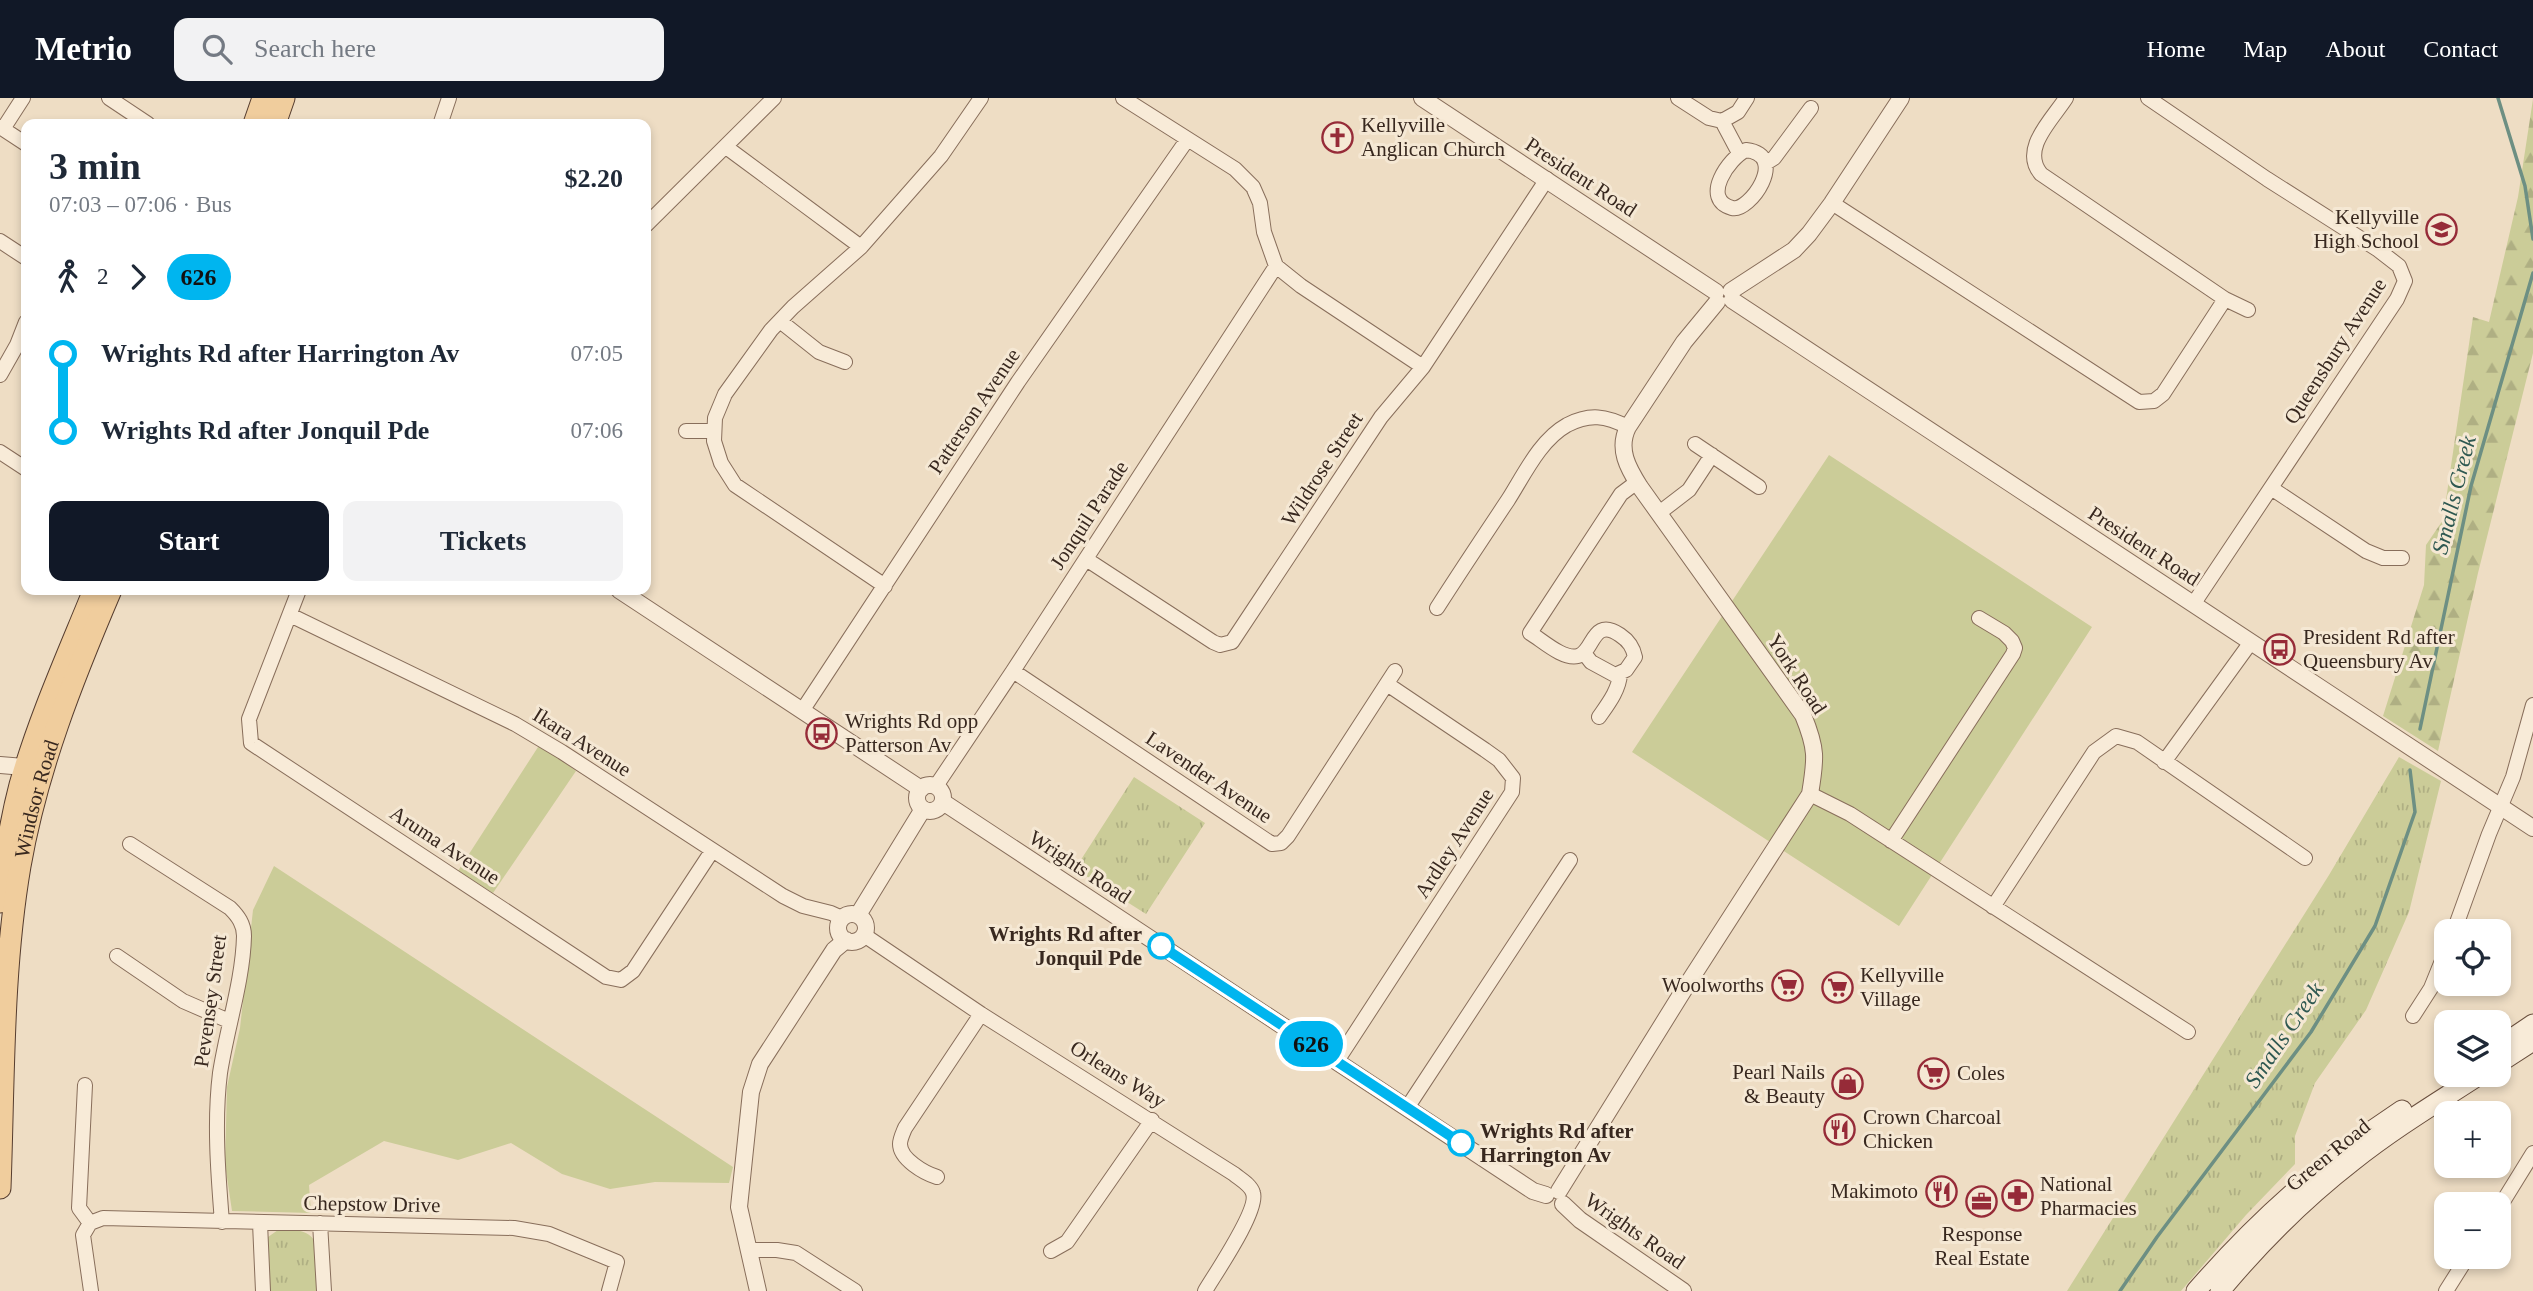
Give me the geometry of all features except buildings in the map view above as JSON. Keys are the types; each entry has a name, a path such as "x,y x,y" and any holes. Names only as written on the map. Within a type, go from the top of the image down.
{"main road":[{"path":"256,119 263,98"},
{"path":"277,119 284,98"},
{"name":"Windsor Road","path":"0,1188 11,938 34,768 42,717 92,595"},
{"name":"Windsor Road","path":"0,902 20,786 34,768 60,717 109,595"},
{"path":"2511,1039 2533,1024"},
{"path":"2511,1055 2533,1041"},
{"name":"Green Road","path":"2196,1291 2250,1231 2314,1173 2347,1147 2437,1087"},
{"name":"Green Road","path":"2220,1291 2262,1242 2321,1187 2374,1146 2462,1087"}],"street":[{"path":"21,141 2,128 23,98"},
{"path":"109,98 140,119"},
{"path":"442,119 449,98"},
{"path":"651,220 774,98"},
{"path":"885,586 735,485 720,463 713,431 717,410 764,338 861,247 941,156 981,98"},
{"path":"1123,98 1235,169 1253,187 1260,203 1264,232 1276,266 1301,286 1423,367"},
{"name":"President Road","path":"1422,98 2533,828"},
{"path":"1678,98 1709,118 1726,119 1747,98"},
{"path":"1437,608 1531,463 1551,439 1566,426 1586,417 1608,417 1628,427 1684,342 1724,296 1794,250 1809,234 1901,98"},
{"path":"2066,98 2035,144 2027,162 2225,299 2248,310"},
{"name":"Queensbury Avenue","path":"2148,98 2377,248 2399,266 2405,281 2397,299 2193,603"},
{"path":"1766,163 1774,158 1811,108"},
{"path":"1726,119 1743,152"},
{"name":"Patterson Avenue","path":"802,711 1018,382 1187,140"},
{"path":"726,147 861,247"},
{"path":"1743,152 1759,154 1766,163 1766,175 1747,203 1732,208 1719,199 1717,191 1719,182 1743,152"},
{"name":"Wildrose Street","path":"1086,559 1213,642 1227,645 1232,642 1381,417 1423,367 1548,179"},
{"path":"1832,203 2129,398 2151,408 2225,299"},
{"path":"0,241 21,255"},
{"name":"Jonquil Parade","path":"928,787 1013,671 1276,266"},
{"path":"780,321 819,352 845,362"},
{"path":"0,375 21,335"},
{"name":"York Road","path":"1556,1197 1685,988 1800,813 1810,794 1815,768 1814,743 1803,715 1637,482 1623,454 1623,437 1628,427"},
{"path":"687,431 713,431"},
{"path":"1695,444 1759,487"},
{"path":"0,452 21,466"},
{"path":"1659,513 1689,491 1712,455"},
{"path":"1584,653 1591,662 1611,675 1626,670 1634,657 1633,649 1626,639 1615,632 1600,632 1594,636 1584,653 1577,657 1567,655 1530,633 1621,494 1637,482"},
{"path":"2271,488 2366,551 2383,558 2402,558"},
{"name":"Aruma Avenue","path":"297,595 249,719 251,743 606,977 621,980 633,971 712,851"},
{"path":"628,595 802,711 943,794 943,802 935,810 923,809"},
{"name":"Ikara Avenue","path":"290,615 515,724 793,901 850,917"},
{"path":"1891,841 2013,654 2015,648 2009,637 1979,618"},
{"path":"2164,762 2251,642"},
{"name":"Lavender Avenue","path":"1013,671 1272,844 1281,843 1288,836 1391,678"},
{"path":"1599,717 1620,683 1620,674"},
{"name":"Ardley Avenue","path":"1337,1061 1512,792 1513,778 1499,760 1391,678"},
{"path":"2458,919 2513,777 2533,705"},
{"path":"1993,907 2094,752 2116,736 2137,741 2305,858"},
{"path":"0,765 34,768"},
{"path":"923,809 917,800 928,787"},
{"path":"1810,794 1850,814 2188,1032"},
{"name":"Wrights Road","path":"943,802 1533,1191 1556,1197 1580,1220 1683,1291"},
{"path":"846,940 839,930 923,809"},
{"name":"Pevensey Street","path":"130,844 230,908 240,918 244,933 219,1089 217,1164 222,1222"},
{"path":"1407,1108 1570,860"},
{"path":"758,1291 739,1207 751,1092 760,1064 834,950 846,940 858,940 864,935 865,924 850,917"},
{"name":"Orleans Way","path":"864,935 981,1014 1234,1174 1253,1192 1254,1202 1246,1223 1205,1291"},
{"path":"117,956 183,1001 229,1021"},
{"path":"2413,1016 2434,981"},
{"path":"937,1177 917,1167 902,1154 900,1143 905,1128 981,1014"},
{"path":"85,1085 79,1208 90,1223 83,1235 91,1291"},
{"path":"1051,1251 1067,1242 1152,1120"},
{"path":"2509,1192 2533,1153"},
{"name":"Chepstow Drive","path":"90,1223 103,1218 514,1228 550,1234 617,1262 609,1291"},
{"path":"260,1223 263,1291"},
{"path":"320,1223 324,1291"},
{"path":"750,1250 796,1253 855,1291"},
{"path":"2446,1291 2460,1269"}],"green space":[{"path":"2533,99 2533,353 2478,573 2438,751 2383,716 2424,585 2426,545 2443,520 2473,317 2489,322 2518,197"},
{"path":"1829,455 2092,627 1899,926 1632,752"},
{"path":"540,744 576,771 493,893 458,871"},
{"path":"2399,757 2441,781 2409,912 2366,1010 2315,1083 2295,1136 2295,1164 2246,1215 2181,1291 2067,1291 2329,875"},
{"path":"1134,777 1205,823 1146,914 1075,869"},
{"path":"274,866 733,1167 729,1183 655,1182 610,1189 562,1174 511,1143 458,1160 384,1141 309,1185 311,1213 232,1211 225,1164 227,1087 240,1028 253,910"},
{"path":"278,1230 303,1232 314,1240 317,1291 270,1291 266,1245 268,1237"}],"waterway":[{"name":"Smalls Creek","path":"2498,98 2525,186 2533,239"},
{"name":"Smalls Creek","path":"2420,729 2471,486 2533,273"},
{"name":"Smalls Creek","path":"2120,1291 2157,1237 2311,1032 2375,926 2415,812 2410,770"}],"bus line":[{"name":"626","path":"1161,946 1461,1143"}],"place":[{"name":"Kellyville Anglican Church","path":"1338,137"},
{"name":"Kellyville High School","path":"2442,229"},
{"name":"President Rd after Queensbury Av","path":"2280,649"},
{"name":"Wrights Rd opp Patterson Av","path":"822,733"},
{"name":"Wrights Rd after Jonquil Pde","path":"1161,946"},
{"name":"Woolworths","path":"1787,985"},
{"name":"Kellyville Village","path":"1837,987"},
{"name":"Coles","path":"1934,1073"},
{"name":"Pearl Nails & Beauty","path":"1848,1084"},
{"name":"Crown Charcoal Chicken","path":"1840,1129"},
{"name":"Wrights Rd after Harrington Av","path":"1461,1143"},
{"name":"Makimoto","path":"1941,1191"},
{"name":"National Pharmacies","path":"2017,1196"},
{"name":"Response Real Estate","path":"1982,1202"}]}
